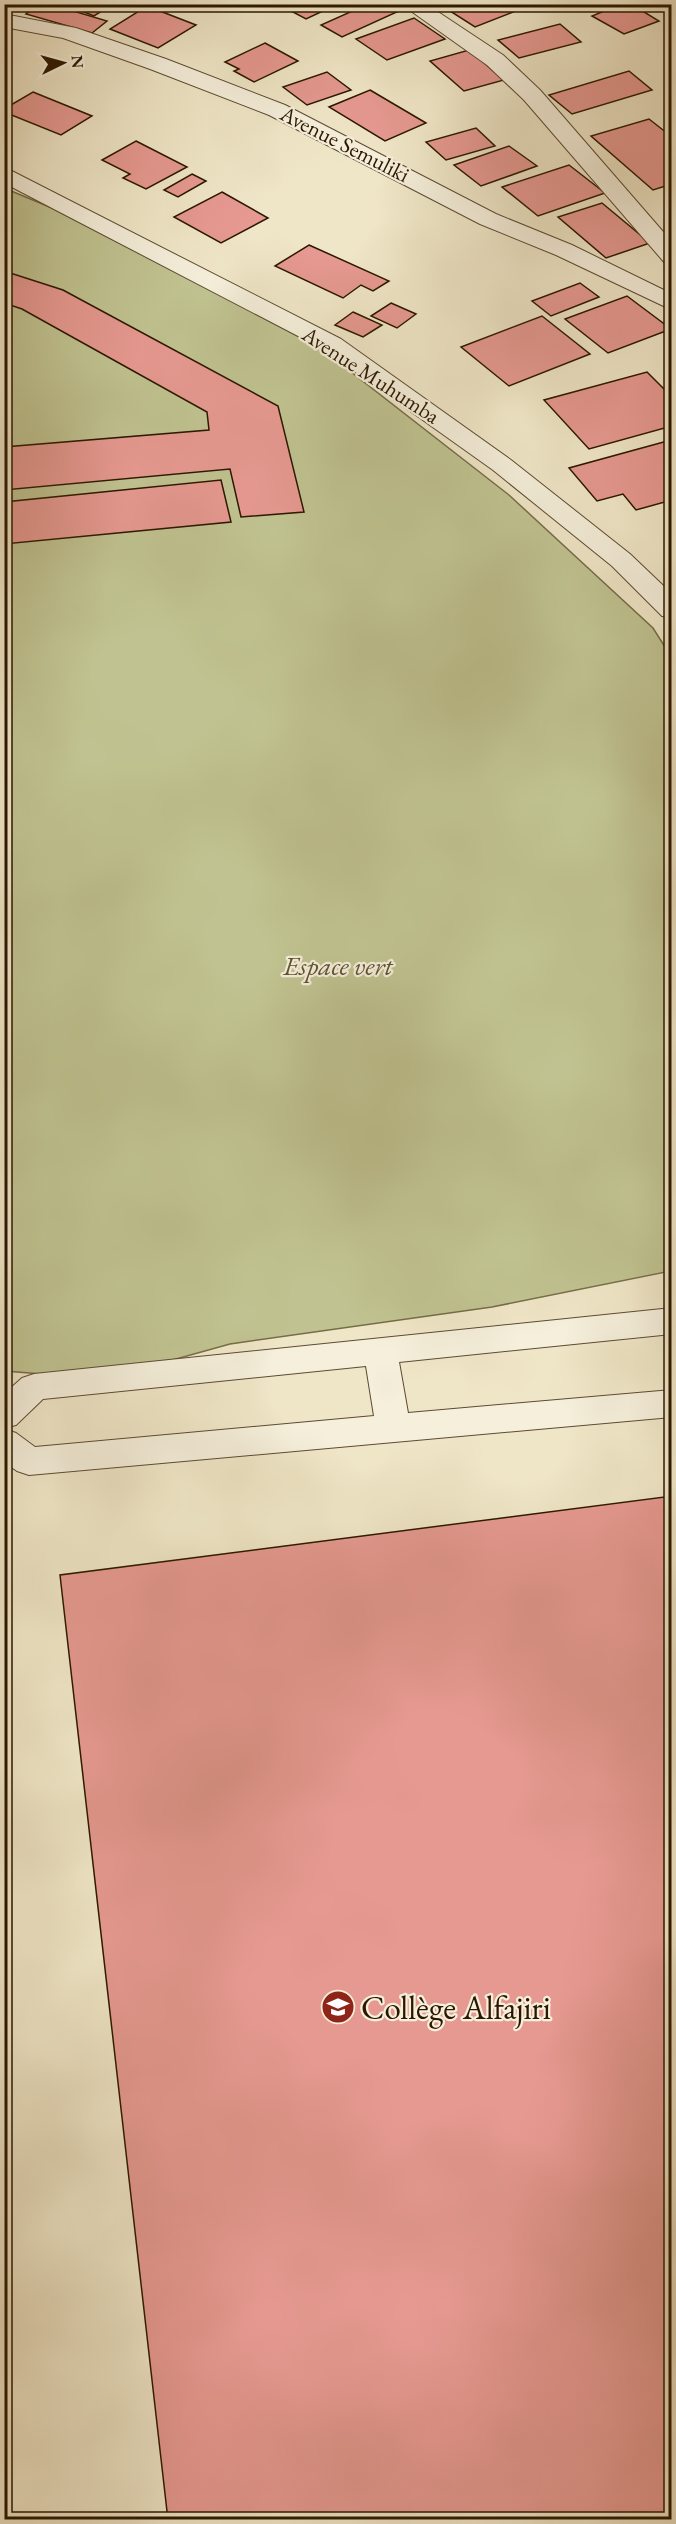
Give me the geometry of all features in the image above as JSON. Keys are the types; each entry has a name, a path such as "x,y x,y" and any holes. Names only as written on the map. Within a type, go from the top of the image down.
{"street":[{"path":"411,4 495,60 532,95 672,257"},
{"name":"Avenue Semuliki","path":"4,20 68,33 158,64 277,110 488,219 564,250 672,303"},
{"name":"Avenue Muhumba","path":"4,174 332,344 502,465 630,568 672,610"},
{"path":"4,1415 34,1387 672,1321"},
{"path":"380,1351 393,1428"},
{"path":"4,1443 29,1461 672,1403"}],"green space":[{"name":"Espace vert","path":"4,188 52,208 315,344 509,495 653,628 672,658 671,1271 492,1307 230,1344 104,1379 5,1371"}],"building":[{"path":"39,4 50,4 107,21 92,33 26,14"},
{"path":"64,4 113,4 94,16"},
{"path":"278,4 338,4 306,19"},
{"path":"368,4 386,4 399,11 342,37 321,25"},
{"path":"439,4 521,4 526,7 475,27"},
{"path":"621,4 631,4 659,21 624,34 592,16"},
{"path":"147,6 196,25 158,48 110,29"},
{"path":"414,18 445,39 387,60 356,39"},
{"path":"560,24 581,42 519,58 498,40"},
{"path":"265,43 298,61 254,82 234,71 239,69 225,62"},
{"path":"469,50 504,80 464,91 430,61"},
{"path":"629,71 652,90 572,114 549,95"},
{"path":"327,72 351,90 307,105 283,87"},
{"path":"370,90 426,123 385,141 329,107"},
{"path":"33,92 92,116 61,135 4,112 4,109"},
{"path":"649,119 672,137 672,184 653,190 591,136"},
{"path":"476,128 495,146 446,160 426,142"},
{"path":"136,141 187,167 146,189 123,178 130,174 102,160"},
{"path":"509,146 537,166 481,186 454,165"},
{"path":"569,165 605,193 538,216 502,187"},
{"path":"192,174 206,181 178,197 164,190"},
{"path":"222,192 268,218 221,243 174,217"},
{"path":"602,203 650,243 606,258 558,217"},
{"path":"309,245 389,281 373,291 361,285 343,298 275,266"},
{"path":"4,271 63,290 278,406 304,512 241,517 230,469 4,490 4,447 209,430 207,412 22,309 4,303"},
{"path":"580,283 599,297 551,316 532,301"},
{"path":"627,296 671,329 608,353 565,319"},
{"path":"391,303 416,314 397,328 371,316"},
{"path":"353,312 382,325 363,337 335,325"},
{"path":"542,316 590,354 509,386 461,347"},
{"path":"647,372 672,397 672,426 589,449 544,400"},
{"path":"671,440 672,500 636,510 623,494 597,501 569,468"},
{"path":"221,480 231,522 4,544 4,502"},
{"name":"Collège Alfajiri","path":"672,1496 672,2520 168,2520 60,1575"}],"place":[{"name":"Collège Alfajiri","path":"338,2007"}]}
